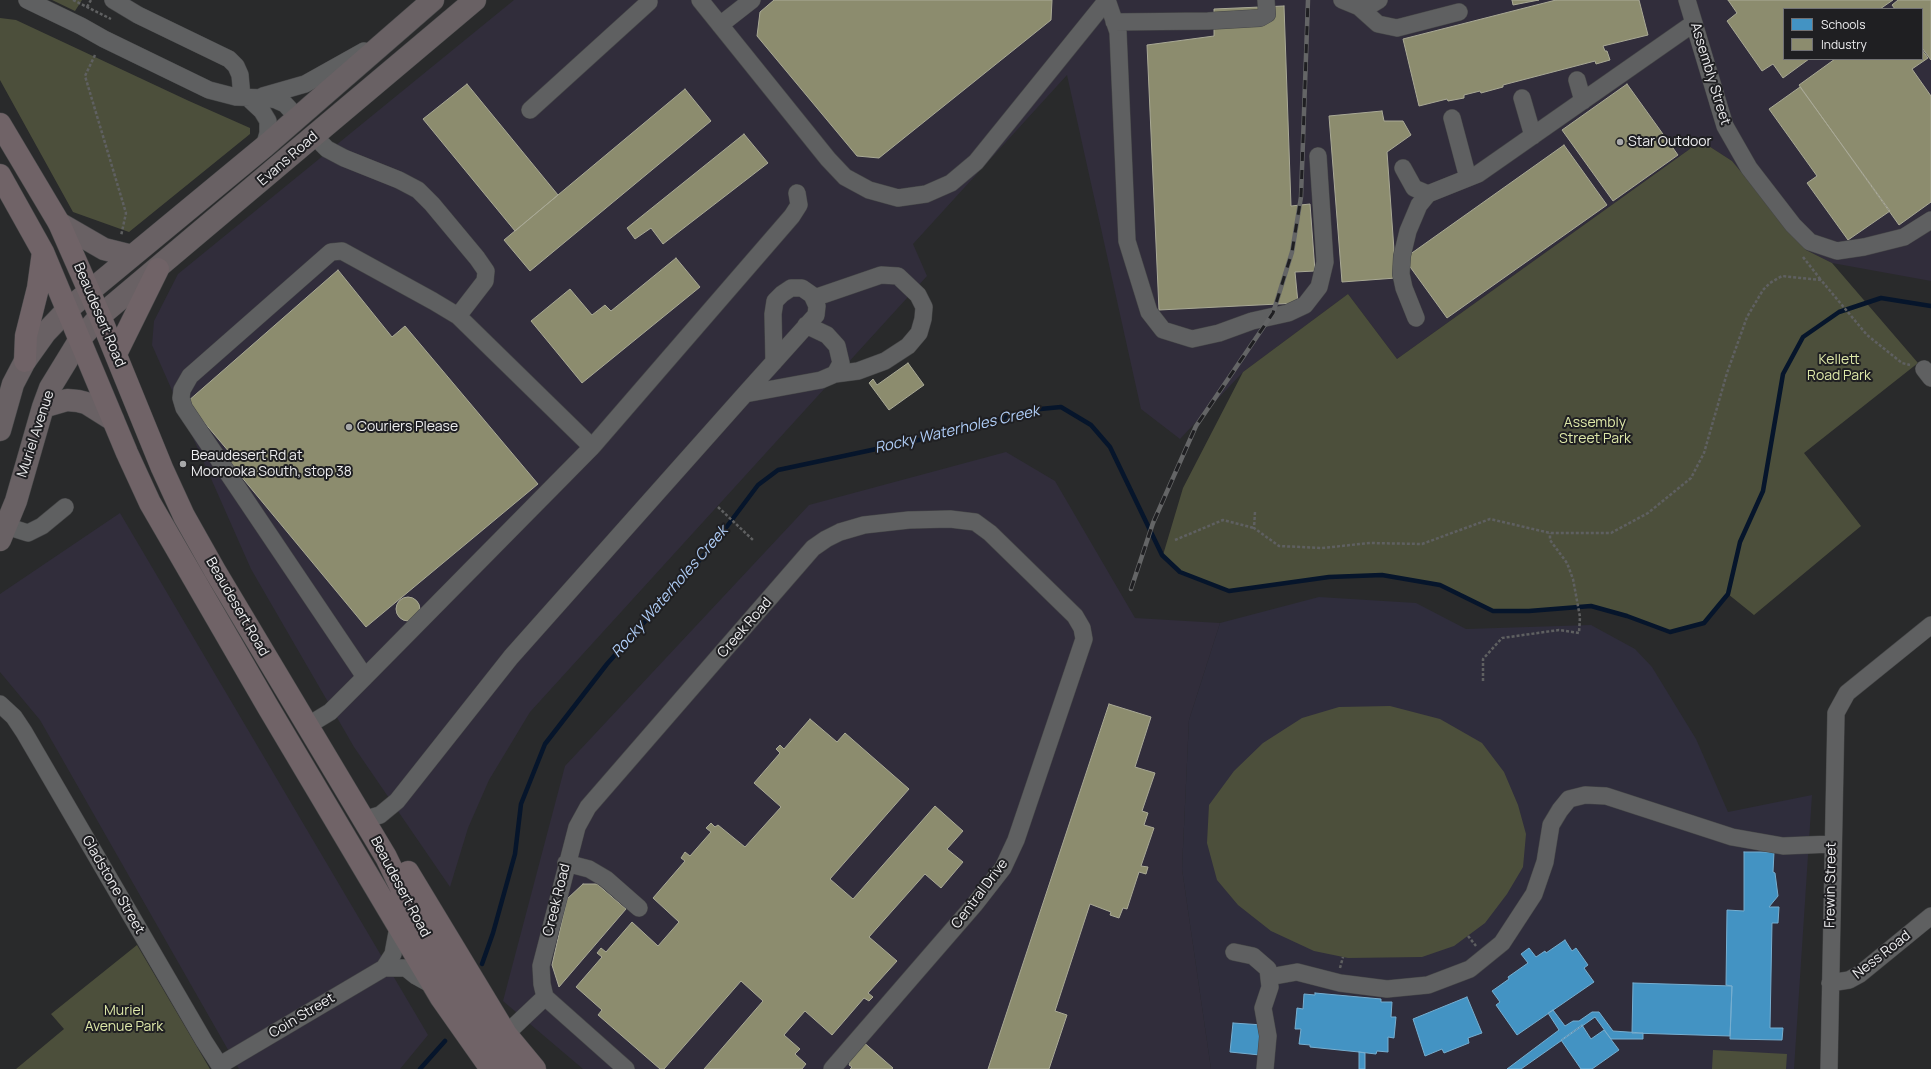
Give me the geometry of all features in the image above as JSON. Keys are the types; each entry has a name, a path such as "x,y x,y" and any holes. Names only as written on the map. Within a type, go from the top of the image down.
{"highway":[{"name":"Beaudesert Road","path":"0,124 59,223 116,354 162,468 184,516 307,726 386,857 404,894 442,987 489,1038 513,1069"},
{"name":"Beaudesert Road","path":"0,175 43,252 113,420 150,503 205,600 398,927 442,987 491,1069"},
{"path":"25,361 26,336 38,288 43,252"},
{"path":"116,354 158,269"},
{"path":"386,857 402,863 506,1034 535,1069"}],"main road":[{"name":"Evans Road","path":"89,290 126,249 264,147 433,0"},
{"name":"Evans Road","path":"100,316 158,269 475,0"},
{"path":"297,117 314,136"},
{"path":"59,223 104,249 126,249"},
{"path":"0,430 3,404 25,361 45,333 89,290"},
{"name":"Muriel Avenue","path":"2,530 16,501 43,406 61,368 80,339 100,316"},
{"path":"43,406 67,400 78,401 86,403 113,420"}],"street":[{"path":"27,0 209,90 280,102 297,117"},
{"path":"113,0 136,6 222,54 233,62 249,97 262,111 268,121 268,133 264,147"},
{"path":"700,0 828,159 845,177 869,190 898,198 926,194 951,183 976,162 1107,0 1118,32 1127,241 1149,312 1163,330 1192,339 1219,333 1252,321 1288,313 1305,305 1318,286 1325,262 1318,156"},
{"path":"720,25 752,0"},
{"path":"1114,22 1208,21 1260,18 1267,14 1266,0"},
{"path":"1342,0 1359,7 1378,24 1397,28 1459,12"},
{"path":"1359,7 1369,6 1378,0"},
{"name":"Assembly Street","path":"1687,0 1725,126 1749,168 1792,225 1810,242 1837,250 1864,247 1904,237 1931,220"},
{"path":"530,110 649,2"},
{"path":"1416,318 1404,288 1401,274 1402,256 1408,231 1419,205 1428,194 1478,174 1694,23"},
{"path":"249,97 293,89 312,81 397,30"},
{"path":"1577,80 1583,101"},
{"path":"1522,98 1533,136"},
{"path":"1452,118 1468,178"},
{"path":"314,136 327,149 344,158 399,180 418,190 432,204 477,258 486,271 485,282 458,316"},
{"path":"1403,168 1414,188 1428,194"},
{"path":"307,726 330,712 592,447 792,216 799,205 797,193"},
{"path":"365,676 184,408 182,390 190,376 331,252 342,251 458,316 592,447"},
{"path":"745,394 821,380 835,374 858,371 885,361 908,346 919,333 923,319 924,307 918,295 898,276 882,275 814,298"},
{"path":"363,820 380,815 397,801 511,657 816,315 817,306 814,298 802,288 791,288 782,294 776,301 773,314 774,362"},
{"path":"806,326 827,335 837,346 841,363 835,374"},
{"path":"2,530 22,532 34,531 65,507"},
{"name":"Creek Road","path":"545,997 542,984 541,966 566,863 577,827 588,807 813,548 826,539 840,532 864,525 909,520 950,519 975,522 990,533 1075,616 1082,628 1084,639"},
{"name":"Frewin Street","path":"1829,1069 1834,723 1836,713 1847,693 1931,625"},
{"name":"Central Drive","path":"832,1069 975,904 1003,868 1016,840 1084,639"},
{"name":"Gladstone Street","path":"0,704 14,717 24,732 221,1067"},
{"path":"1269,977 1297,972 1340,983 1388,989 1428,985 1470,969 1502,943 1534,894 1545,862 1552,825 1560,810 1569,799 1585,795 1606,796 1732,837 1783,846 1832,844"},
{"path":"566,863 589,869 606,879 639,908"},
{"name":"Ness Road","path":"1830,983 1849,980 1860,974 1931,916"},
{"path":"384,968 393,954 398,927"},
{"path":"1234,952 1253,956 1268,969 1270,987 1264,1008 1268,1036 1266,1069"},
{"path":"384,968 406,968 416,976 442,987"},
{"name":"Coin Street","path":"221,1067 384,968"},
{"path":"506,1034 545,997 626,1069"}],"path":[{"path":"87,7 91,0"},
{"path":"95,55 85,76 126,213 126,249"},
{"path":"1175,540 1223,520 1254,528 1279,546 1322,548 1370,544 1422,544 1490,519 1550,533 1611,533 1648,513 1691,478 1704,453 1727,373 1747,317 1770,283 1782,276 1822,280 1868,335 1902,363 1927,373"},
{"path":"718,507 754,540"},
{"path":"1254,528 1255,512"},
{"path":"1483,681 1483,659 1502,638 1558,630 1579,633 1580,617 1575,590 1567,564 1550,540 1550,533"}],"shaded area":[{"path":"514,0 1931,0 1931,281 1832,263 1806,250 1732,161 1701,141 1397,359 1348,294 1243,372 1180,439 1141,409 1067,75 913,244 927,276 530,712 489,780 468,828 450,887 354,747 251,569 152,345 154,321 178,274"},
{"path":"1006,452 1055,481 1135,618 1220,623 1189,720 1182,869 1211,1069 583,1069 503,1001 565,766 809,505"},
{"path":"120,513 428,1035 400,1069 239,1069 40,720 0,672 0,594"},
{"path":"1319,597 1416,603 1466,629 1591,625 1635,649 1652,667 1696,739 1728,812 1812,795 1794,1069 1211,1069 1182,869 1189,720 1220,623"}],"green space":[{"path":"52,0 82,0 75,11"},
{"path":"0,18 16,20 250,128 250,134 129,232 73,212 0,80"},
{"name":"Assembly Street Park","path":"1701,141 1732,161 1806,250 1832,263 1918,363 1804,453 1861,526 1754,615 1728,594 1704,623 1670,632 1627,616 1591,606 1529,611 1493,611 1440,585 1382,575 1329,577 1229,591 1180,572 1163,555 1183,488 1243,372 1348,294 1397,359"},
{"path":"1390,706 1440,719 1482,743 1504,772 1518,805 1526,834 1523,867 1507,894 1485,923 1454,946 1422,957 1348,958 1314,951 1271,931 1238,905 1217,880 1207,843 1209,805 1234,771 1263,743 1302,718 1339,707"},
{"name":"Muriel Avenue Park","path":"137,945 210,1069 16,1069 64,1029 51,1014"},
{"path":"1713,1050 1787,1054 1786,1069 1712,1069"}],"building: Schools":[{"path":"1744,852 1774,852 1773,872 1775,873 1778,896 1769,907 1779,907 1778,923 1772,923 1770,1028 1783,1028 1782,1040 1730,1039 1732,986 1726,985 1727,910 1744,911"},
{"path":"1565,940 1572,951 1576,948 1588,965 1584,968 1594,982 1517,1035 1496,1005 1500,1002 1492,991 1509,979 1508,977 1528,963 1521,954 1529,948 1536,957 1545,951 1546,953"},
{"path":"1633,983 1732,986 1730,1036 1632,1033"},
{"path":"1315,993 1381,999 1381,1002 1392,1002 1391,1017 1396,1017 1394,1038 1388,1037 1388,1052 1377,1051 1376,1054 1310,1047 1310,1045 1299,1044 1301,1029 1295,1029 1297,1008 1303,1009 1304,994 1315,995"},
{"path":"1467,997 1482,1033 1468,1038 1469,1043 1444,1053 1442,1049 1425,1056 1413,1019"},
{"path":"1553,1010 1565,1026 1573,1021 1579,1021 1592,1012 1599,1012 1613,1031 1643,1033 1643,1039 1611,1039 1595,1017 1521,1069 1507,1069 1559,1030 1548,1013"},
{"path":"1233,1023 1263,1025 1260,1055 1230,1052"},
{"path":"1582,1025 1591,1039 1604,1030 1619,1050 1592,1069 1581,1069 1561,1040"},
{"path":"1359,1052 1365,1053 1365,1069 1359,1069"}],"building: Industry":[{"path":"774,0 1052,0 1051,20 879,158 857,156 757,36 760,12"},
{"path":"1512,0 1539,0 1513,5"},
{"path":"1556,0 1639,0 1648,35 1603,46 1605,51 1607,51 1610,60 1596,64 1595,61 1503,85 1503,87 1481,93 1480,91 1464,95 1464,98 1448,101 1447,99 1419,106 1403,39"},
{"path":"1728,0 1893,0 1881,8 1783,8 1783,60 1808,60 1783,78 1773,64 1762,71 1727,21 1737,13"},
{"path":"1898,0 1931,0 1931,60 1923,49 1923,8 1894,8 1892,5"},
{"path":"1284,6 1291,206 1310,204 1315,271 1295,272 1298,303 1159,310 1147,45 1214,36 1214,9"},
{"path":"1923,51 1928,58 1912,69 1931,96 1931,202 1899,225 1799,85 1834,60 1923,60"},
{"path":"467,84 558,195 515,231 423,119"},
{"name":"Star Outdoor","path":"1627,84 1678,155 1613,201 1562,130"},
{"path":"1800,87 1890,211 1848,240 1807,183 1817,176 1769,109"},
{"path":"685,89 711,121 530,271 504,240"},
{"path":"1382,111 1384,121 1403,121 1411,135 1387,152 1396,278 1342,282 1329,116"},
{"path":"744,134 768,163 663,244 651,228 635,239 627,228"},
{"path":"1564,145 1607,205 1447,318 1408,264 1409,255"},
{"path":"676,258 700,287 582,383 531,321 570,289 592,315 605,305 611,311"},
{"name":"Couriers Please","path":"338,270 392,337 405,326 538,484 366,627 225,457 230,453 187,402"},
{"path":"908,363 924,385 889,410 869,383 873,379 877,385"},
{"path":"408,597 413,598 419,604 419,614 413,620 408,621 403,620 397,614 396,609 397,604 403,598"},
{"path":"1109,704 1151,717 1135,767 1155,773 1142,811 1148,813 1144,825 1154,828 1141,866 1148,867 1146,874 1139,872 1127,909 1123,908 1119,918 1110,915 1111,912 1090,904 1055,1011 1067,1015 1049,1069 988,1069"},
{"path":"810,719 837,742 845,733 909,789 830,879 853,899 935,806 963,831 947,849 963,862 941,888 925,874 869,937 897,961 868,993 873,997 869,1001 864,998 832,1035 805,1011 784,1035 800,1049 795,1054 806,1064 802,1069 704,1069 763,1001 741,981 664,1069 660,1069 598,1015 602,1010 576,987 602,957 597,953 601,948 606,952 632,922 658,946 679,922 653,898 685,861 681,858 685,852 690,856 711,832 706,828 711,823 715,827 718,825 745,847 781,807 754,783 780,753 776,749 780,745 784,749"},
{"path":"583,884 597,884 626,909 559,987 552,965 567,899"},
{"path":"861,1040 893,1068 850,1069 852,1067 849,1065 850,1063 844,1058"}],"waterway":[{"name":"Rocky Waterholes Creek","path":"482,964 493,933 515,854 521,804 545,744 607,664 713,545 758,485 778,470 956,432 1030,410 1061,407 1091,425 1110,447 1162,555 1180,572 1229,591 1329,577 1382,575 1440,585 1493,611 1529,611 1591,606 1627,616 1670,632 1704,623 1728,594 1740,542 1763,491 1783,374 1803,337 1839,312 1881,298 1931,306"},
{"path":"420,1069 445,1041"}],"railway":[{"path":"1131,589 1153,523 1196,426 1273,313 1292,252 1301,197 1308,0"}],"place":[{"name":"Star Outdoor","path":"1620,142"},
{"name":"Couriers Please","path":"349,427"},
{"name":"Beaudesert Rd at Moorooka South, stop 38","path":"183,464"}],"park label":[{"name":"Kellett Road Park","path":"1839,368"}]}
